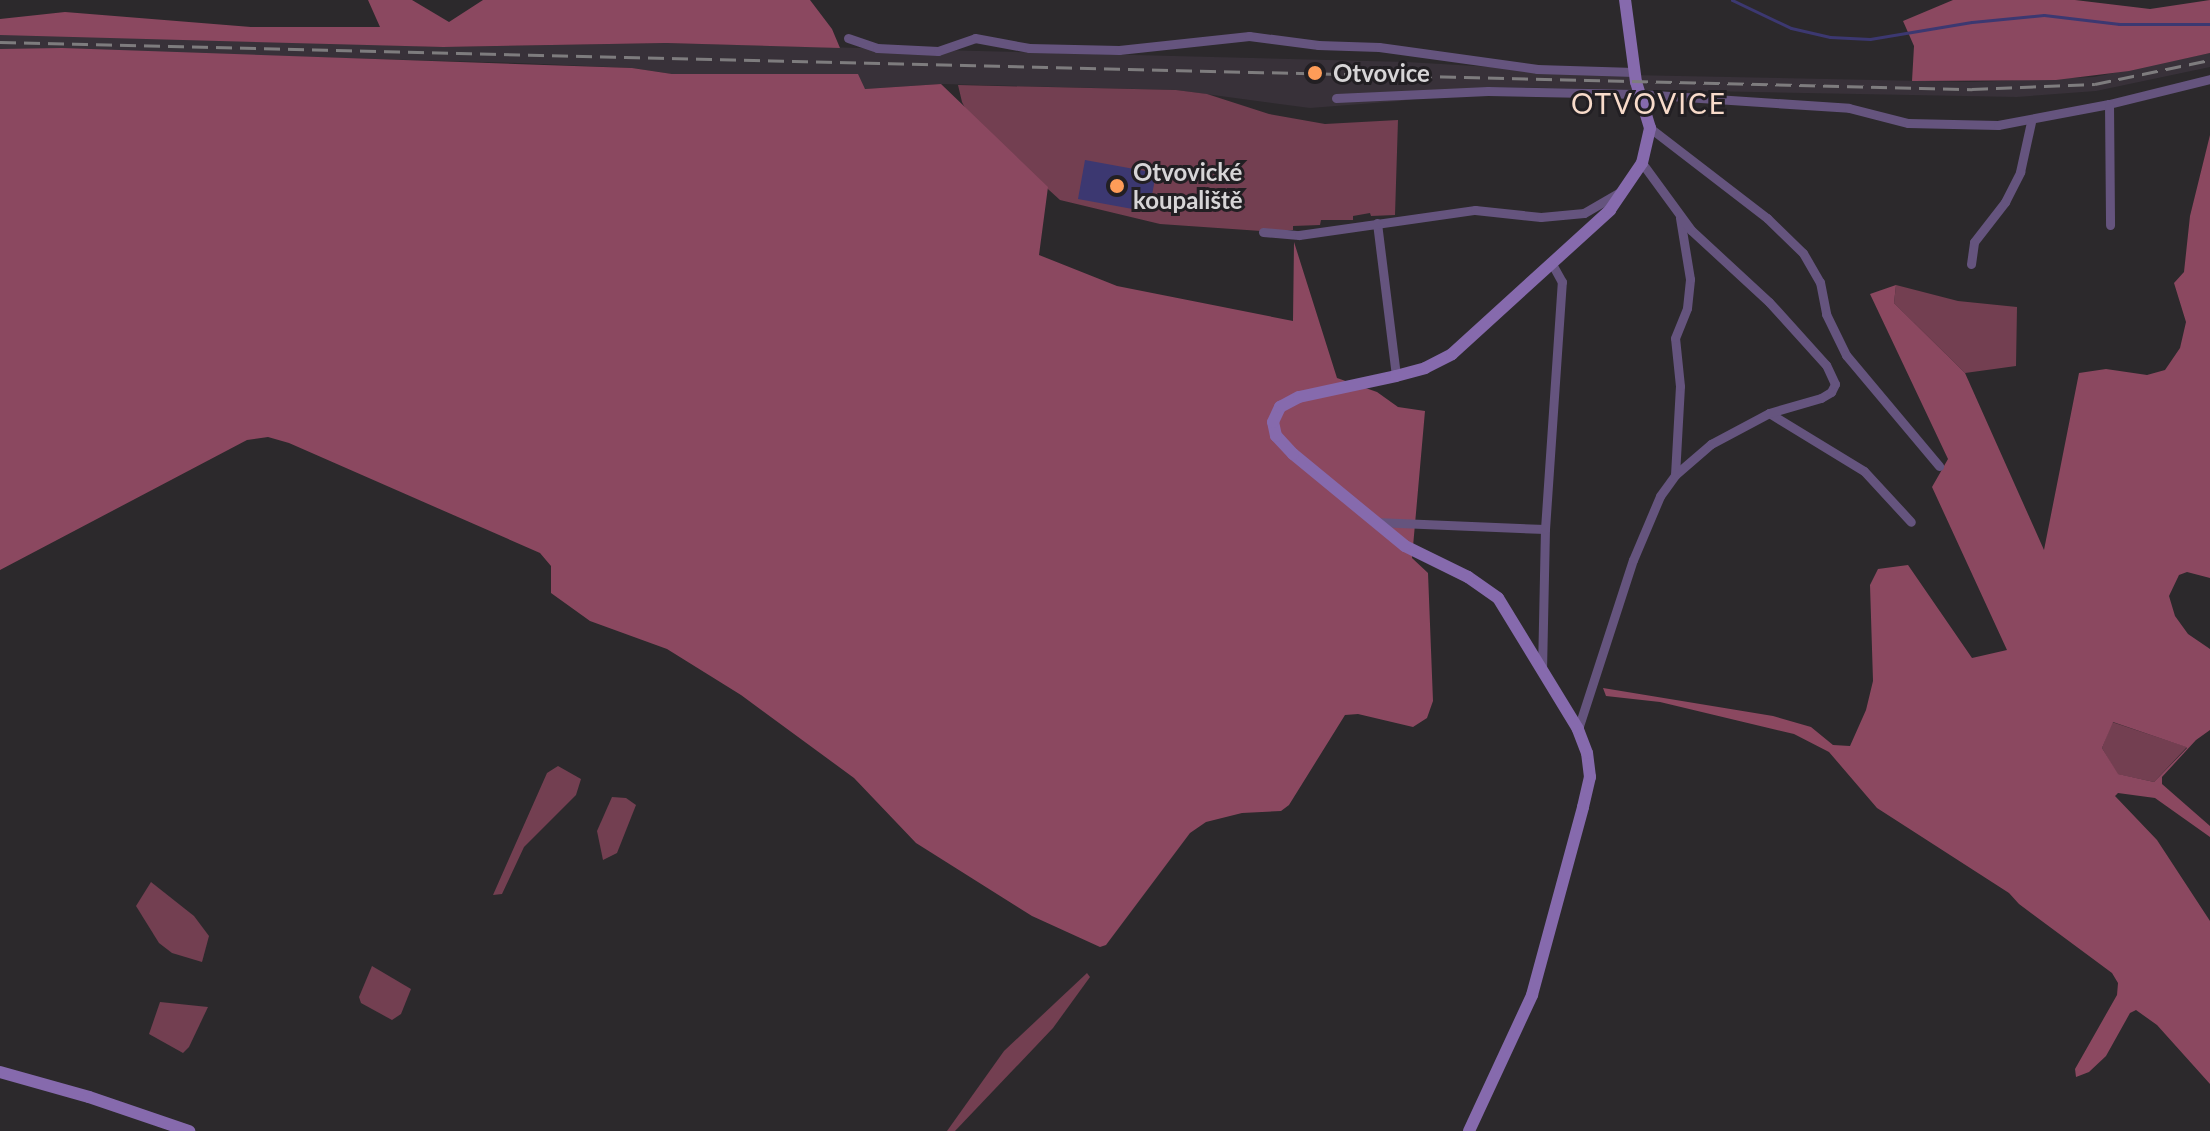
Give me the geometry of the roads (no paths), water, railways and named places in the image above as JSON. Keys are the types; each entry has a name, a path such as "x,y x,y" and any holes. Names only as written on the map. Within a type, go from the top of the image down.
{"street":[{"path":"1469,1131 1532,995 1590,771 1578,729 1498,598 1468,577 1405,546 1293,454 1276,436 1273,422 1280,407 1299,397 1425,368 1452,354 1610,210 1642,163 1650,128 1634,72 1625,0"},
{"path":"848,38 877,48 938,51 975,38 1029,48 1119,50 1249,36 1318,45 1379,47 1520,68 1634,72"},
{"path":"1336,98 1488,91 1640,94 1849,108 1908,123 1998,125 2031,122 2210,79"},
{"path":"2109,104 2110,225"},
{"path":"1971,264 1974,242 2005,202 2020,172 2031,122"},
{"path":"1650,128 1767,218 1803,253 1820,282 1826,314 1846,355 1939,466"},
{"path":"1578,729 1633,560 1660,496 1675,475 1711,444 1769,413 1821,398 1831,392 1835,384 1826,365 1769,302 1691,230 1642,163"},
{"path":"1263,232 1299,235 1475,210 1541,217 1584,213 1623,190"},
{"path":"1675,475 1680,386 1675,338 1687,308 1690,279 1680,215"},
{"path":"1377,223 1396,376"},
{"path":"1542,671 1545,529 1562,282 1551,262"},
{"path":"1769,413 1864,471 1911,522"},
{"path":"1375,522 1545,529"},
{"path":"0,1072 89,1097 189,1131"}],"waterway":[{"path":"1732,0 1791,28 1830,37 1870,39 1972,22 2044,15 2119,24 2210,24"}],"railway":[{"path":"0,42 1972,89 2095,84 2210,60"}],"place":[{"name":"Otvovice","path":"1315,73"},
{"name":"Otvovické koupaliště","path":"1117,186"}],"district":[{"name":"OTVOVICE","path":"1649,103"}]}
